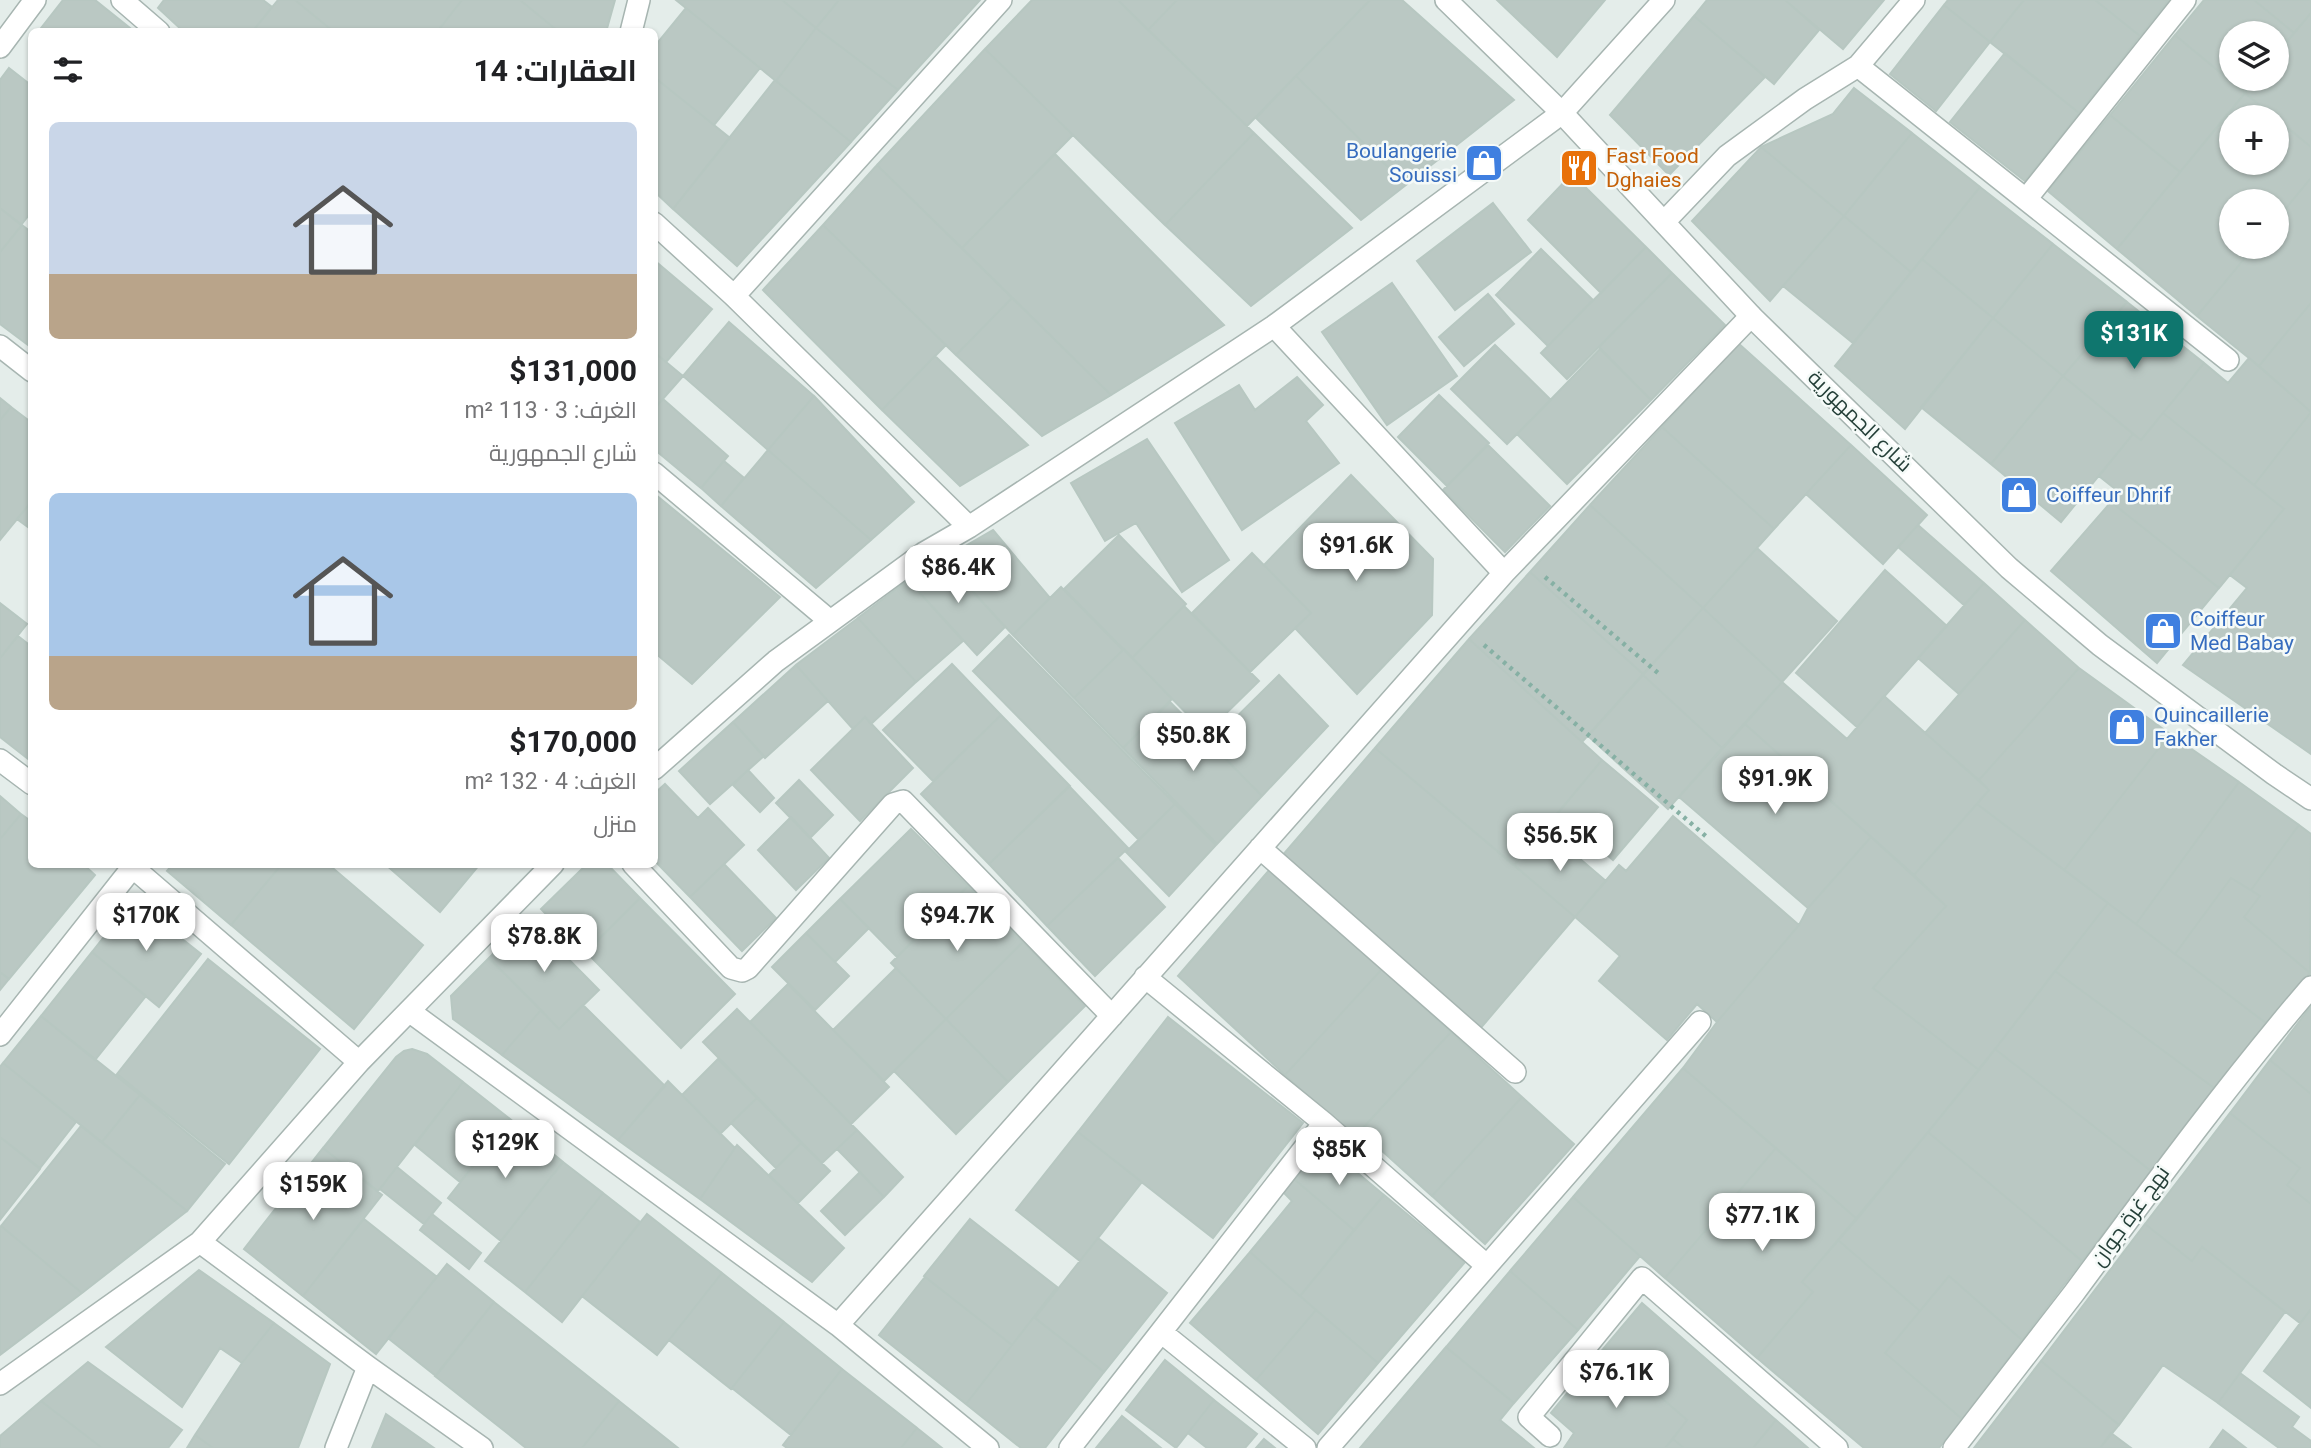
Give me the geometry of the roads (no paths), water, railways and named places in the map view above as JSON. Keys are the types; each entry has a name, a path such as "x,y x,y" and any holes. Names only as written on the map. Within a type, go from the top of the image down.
{"street":[{"path":"0,47 35,0"},
{"path":"122,0 154,28"},
{"path":"632,28 639,0"},
{"path":"734,296 1001,0"},
{"name":"شارع الجمهورية","path":"1446,0 1562,113 1751,316 2010,568 2100,645 2311,799"},
{"path":"658,765 775,661 924,553 969,527 1274,326 1562,113 1664,0"},
{"path":"1664,222 1727,156 1805,99 1858,65 1914,0"},
{"path":"2027,198 2185,0"},
{"path":"1858,65 2228,360"},
{"path":"658,227 734,296 969,527"},
{"path":"838,1325 1504,573 1751,316"},
{"path":"1274,326 1504,573"},
{"path":"0,346 28,368"},
{"path":"658,475 831,621"},
{"path":"0,760 28,781"},
{"path":"637,868 731,968 742,971 748,968 893,804 905,802 1112,1016"},
{"path":"1260,848 1515,1072"},
{"path":"0,1035 128,868"},
{"path":"132,868 359,1062"},
{"path":"0,1384 200,1242 359,1062 549,868"},
{"path":"1145,977 1324,1123 1486,1265"},
{"name":"نهج غرة جوان","path":"1954,1448 2073,1294 2173,1158 2311,988"},
{"path":"409,1011 838,1325 988,1448"},
{"path":"1328,1448 1700,1022"},
{"path":"1070,1448 1324,1123"},
{"path":"200,1242 482,1448"},
{"path":"1550,1436 1529,1417 1642,1278 1837,1448"},
{"path":"1161,1332 1305,1448"},
{"path":"336,1448 368,1367"}],"place":[{"name":"Boulangerie Souissi","path":"1484,163"},
{"name":"Fast Food Dghaies","path":"1579,168"},
{"name":"Coiffeur Dhrif","path":"2019,495"},
{"name":"Coiffeur Med Babay","path":"2163,631"},
{"name":"Quincaillerie Fakher","path":"2127,727"}]}
